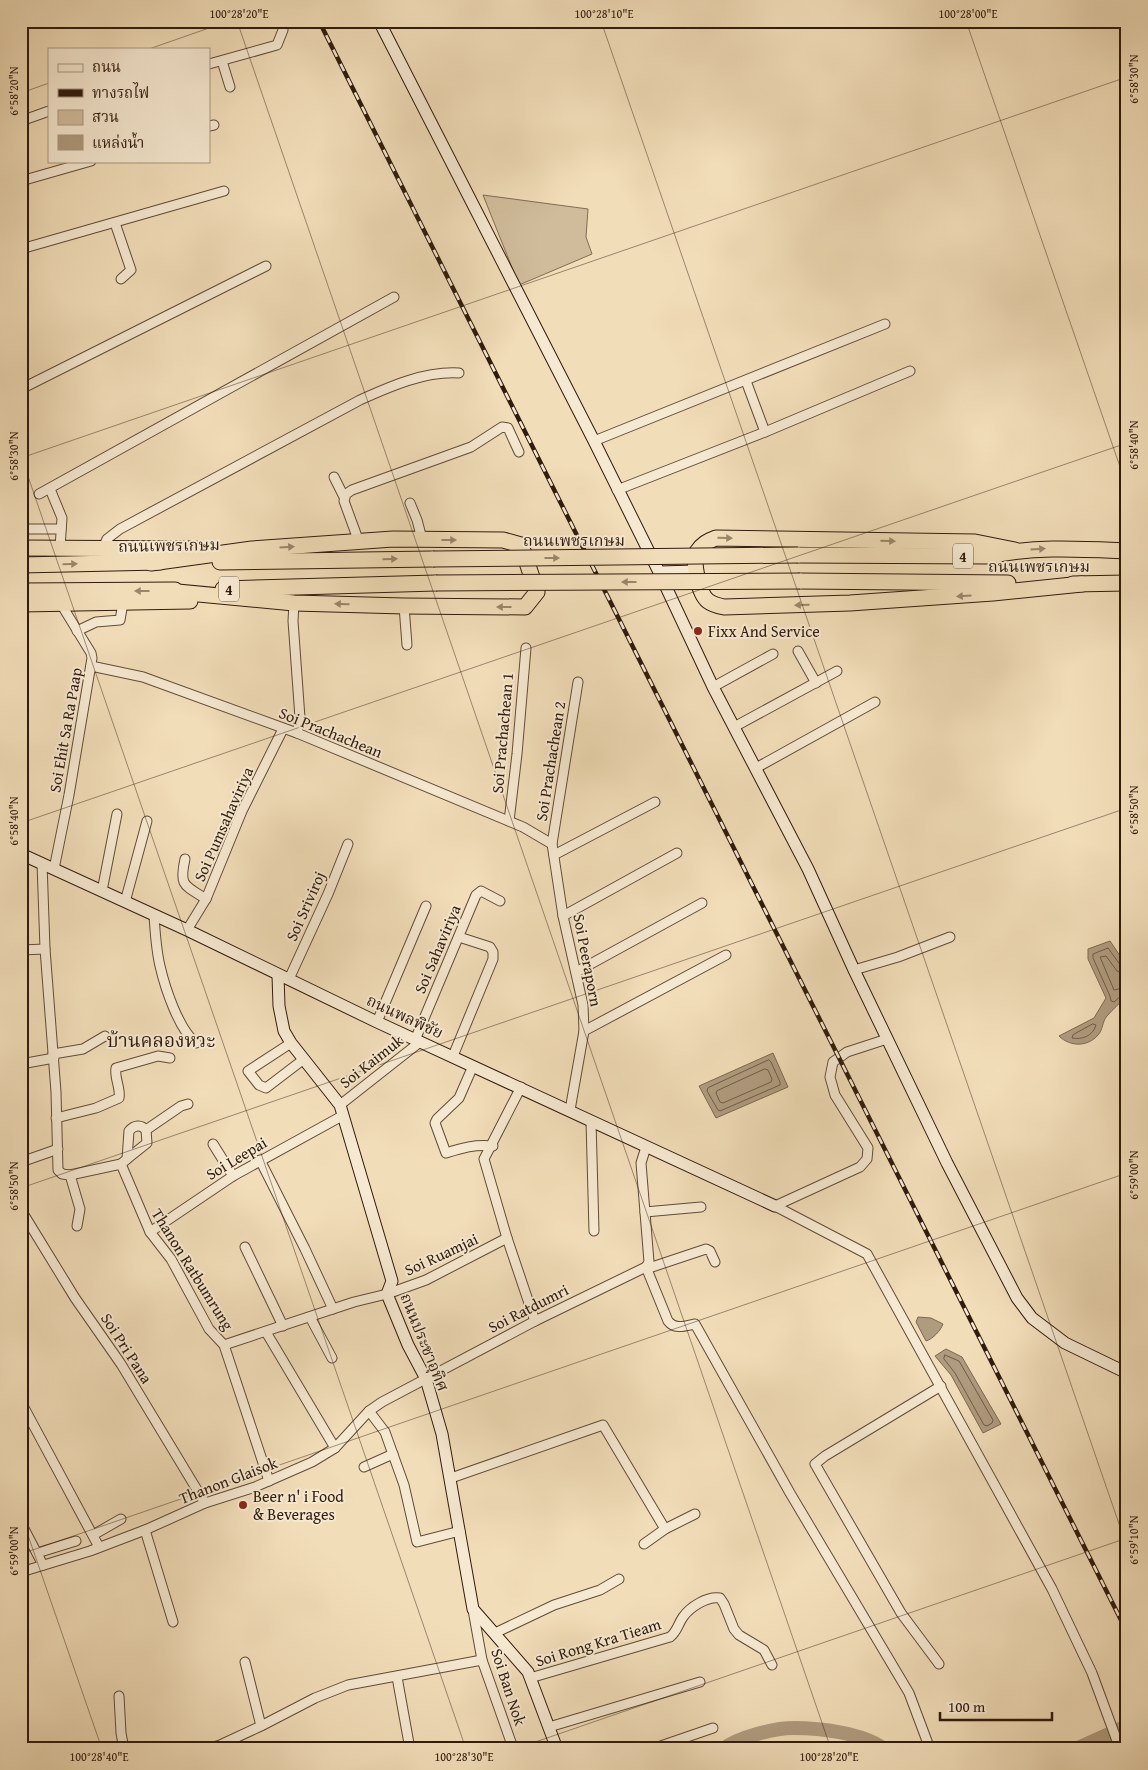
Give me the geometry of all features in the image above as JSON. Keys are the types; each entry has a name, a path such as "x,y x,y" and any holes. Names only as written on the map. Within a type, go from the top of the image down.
{"highway":[{"path":"1015,550 975,542 716,538 704,543 696,554 696,572 702,592 708,602 724,607 850,603 985,594 1082,584"},
{"path":"151,562 252,549 359,542 422,539 503,540 521,546 537,592 525,607 294,603 167,591"},
{"path":"21,548 252,549"},
{"name":"ถนนเพชรเกษม","path":"21,565 798,555 989,556 1015,550 1052,548 1127,551"},
{"name":"ถนนเพชรเกษม","path":"21,591 167,591 436,583 800,581 1127,583"},
{"path":"21,604 247,600"}],"street":[{"path":"210,64 277,45 283,30 284,21"},
{"path":"379,21 594,441 713,687 808,869 854,970 947,1163 1017,1298 1032,1318 1064,1343 1127,1373"},
{"path":"222,61 230,87"},
{"path":"21,121 48,111"},
{"path":"21,181 87,162"},
{"path":"21,249 224,191"},
{"path":"115,223 131,270 121,279"},
{"path":"21,389 266,266"},
{"path":"39,494 394,297"},
{"path":"594,441 885,324"},
{"path":"617,490 765,432 910,371"},
{"path":"103,548 107,539 120,529 360,400 402,383 427,376 444,372 459,373"},
{"path":"746,381 765,432"},
{"path":"344,497 352,490 471,447 502,427 508,428 519,452"},
{"path":"334,477 344,497 359,542"},
{"path":"50,489 62,518 60,548"},
{"path":"410,503 422,539"},
{"path":"21,529 62,528"},
{"path":"659,572 696,572"},
{"path":"78,631 96,622 120,620 123,603"},
{"path":"294,603 293,621 300,718 298,733"},
{"name":"Soi Ehit Sa Ra Paap","path":"54,869 91,666 91,654 60,604"},
{"path":"404,606 407,645"},
{"name":"Soi Prachachean 1","path":"509,821 526,648"},
{"path":"798,650 816,682"},
{"path":"713,687 773,654"},
{"name":"Soi Prachachean","path":"91,666 143,677 298,733 509,821 552,844"},
{"path":"734,727 837,671"},
{"name":"Soi Prachachean 2","path":"552,844 578,682"},
{"path":"756,768 875,702"},
{"name":"Soi Pumsahaviriya","path":"187,930 206,899 242,811 283,729"},
{"path":"554,855 655,802"},
{"path":"102,890 117,814"},
{"path":"125,902 147,821"},
{"name":"Soi Sriviroj","path":"283,977 328,894 348,844"},
{"name":"Soi Peeraporn","path":"552,844 563,916 583,1005 584,1031 570,1110"},
{"path":"563,916 677,853"},
{"name":"ถนนพลพิชัย","path":"21,854 102,890 377,1022 775,1206"},
{"path":"185,859 181,876 182,881 186,886 206,899"},
{"path":"42,863 45,948 54,1056 58,1170 62,1174 70,1175 124,1161 147,1143 146,1130"},
{"name":"Soi Sahaviriya","path":"418,1041 479,892 481,891 500,901"},
{"path":"576,972 702,903"},
{"path":"377,1022 426,906"},
{"path":"154,915 160,966 182,1028 196,1043"},
{"path":"453,1056 493,959 493,952 490,946 459,937"},
{"path":"854,970 898,957 950,937"},
{"path":"21,950 45,948"},
{"path":"584,1031 704,971 726,955"},
{"name":"ถนนประชาอุทิศ","path":"283,977 279,1006 284,1031 290,1043 341,1110 392,1281 387,1294 408,1345 426,1379 442,1434 451,1478 473,1609"},
{"path":"21,1064 83,1049 105,1036"},
{"path":"775,1206 860,1167 867,1159 868,1148 835,1095 830,1077 833,1062 847,1052 887,1039"},
{"name":"Soi Kaimuk","path":"341,1110 418,1041"},
{"path":"290,1043 248,1071 259,1085 266,1088 304,1059"},
{"path":"56,1118 96,1108 119,1098 116,1068 158,1056 170,1058"},
{"path":"473,1066 459,1098 435,1123 446,1153 477,1144 493,1146"},
{"path":"521,1088 496,1135 493,1146 484,1159 507,1238 535,1321"},
{"path":"146,1130 181,1106 188,1104"},
{"name":"Soi Leepai","path":"150,1232 233,1176 341,1110"},
{"path":"591,1121 594,1231"},
{"path":"124,1161 129,1131 137,1126 143,1127 146,1130"},
{"path":"213,1144 233,1176"},
{"path":"646,1147 641,1163 648,1262 646,1267 671,1325 678,1327 695,1324 795,1501 908,1693 930,1749"},
{"path":"21,1162 58,1150"},
{"path":"260,1160 333,1309"},
{"name":"Thanon Ratbumrung","path":"124,1161 150,1232 172,1259 209,1329 224,1345"},
{"path":"70,1175 80,1209 77,1226"},
{"path":"645,1212 701,1206"},
{"path":"775,1206 867,1254 1052,1589 1092,1673 1120,1749"},
{"name":"Soi Pri Pana","path":"21,1210 75,1298 121,1364 205,1503"},
{"name":"Soi Ruamjai","path":"224,1345 426,1280 507,1238"},
{"path":"245,1247 283,1326"},
{"name":"Soi Ratdumri","path":"426,1379 535,1321 646,1267 652,1267 706,1249 710,1251 715,1262"},
{"path":"310,1317 332,1358"},
{"path":"266,1332 335,1448"},
{"path":"224,1345 269,1481"},
{"name":"Thanon Glaisok","path":"21,1572 145,1530 205,1503 269,1481 312,1462 335,1448 369,1411 426,1379"},
{"path":"939,1664 901,1613 815,1464 825,1456 941,1386"},
{"path":"21,1402 99,1547"},
{"path":"369,1411 385,1432 404,1485 417,1542 460,1531"},
{"path":"451,1478 603,1425 665,1529"},
{"path":"364,1467 393,1454"},
{"path":"644,1544 665,1529 696,1514"},
{"path":"93,1535 121,1519"},
{"path":"21,1523 43,1565"},
{"path":"145,1530 173,1622"},
{"path":"37,1553 76,1541"},
{"path":"494,1632 554,1605 600,1590 619,1579"},
{"name":"Soi Rong Kra Tieam","path":"530,1678 670,1637 677,1630 681,1620 688,1611 714,1597 720,1598 724,1604 734,1629 739,1635 764,1650 772,1665"},
{"path":"473,1609 528,1672 557,1749"},
{"name":"Soi Ban Nok","path":"473,1609 482,1660 512,1745"},
{"path":"207,1749 261,1726 315,1698 348,1685 482,1660"},
{"path":"245,1662 261,1726"},
{"path":"398,1677 410,1749"},
{"path":"549,1727 700,1682"},
{"path":"119,1696 124,1749"},
{"path":"652,1749 713,1728"},
{"path":"774,1748 810,1749"}],"green space":[{"path":"483,195 588,209 586,237 592,254 519,285"}],"water":[{"path":"1110,941 1127,966 1127,996 1107,1016 1100,1033 1094,1039 1079,1044 1063,1040 1059,1036 1094,1018 1106,998 1088,959 1088,949"},
{"path":"773,1053 788,1087 716,1118 699,1086"},
{"path":"918,1317 931,1318 943,1324 936,1334 926,1341 916,1322"},
{"path":"946,1349 962,1357 1001,1424 983,1433 951,1375 935,1356"}],"waterway":[{"path":"1076,1749 1127,1726"},
{"path":"723,1749 757,1734 794,1728 828,1730 853,1735 884,1749"}],"railway":[{"path":"319,21 1127,1632"}],"place":[{"name":"Fixx And Service","path":"698,631"},
{"name":"Beer n' i Food & Beverages","path":"243,1505"}],"district":[{"name":"บ้านคลองหวะ","path":"161,1040"}]}
